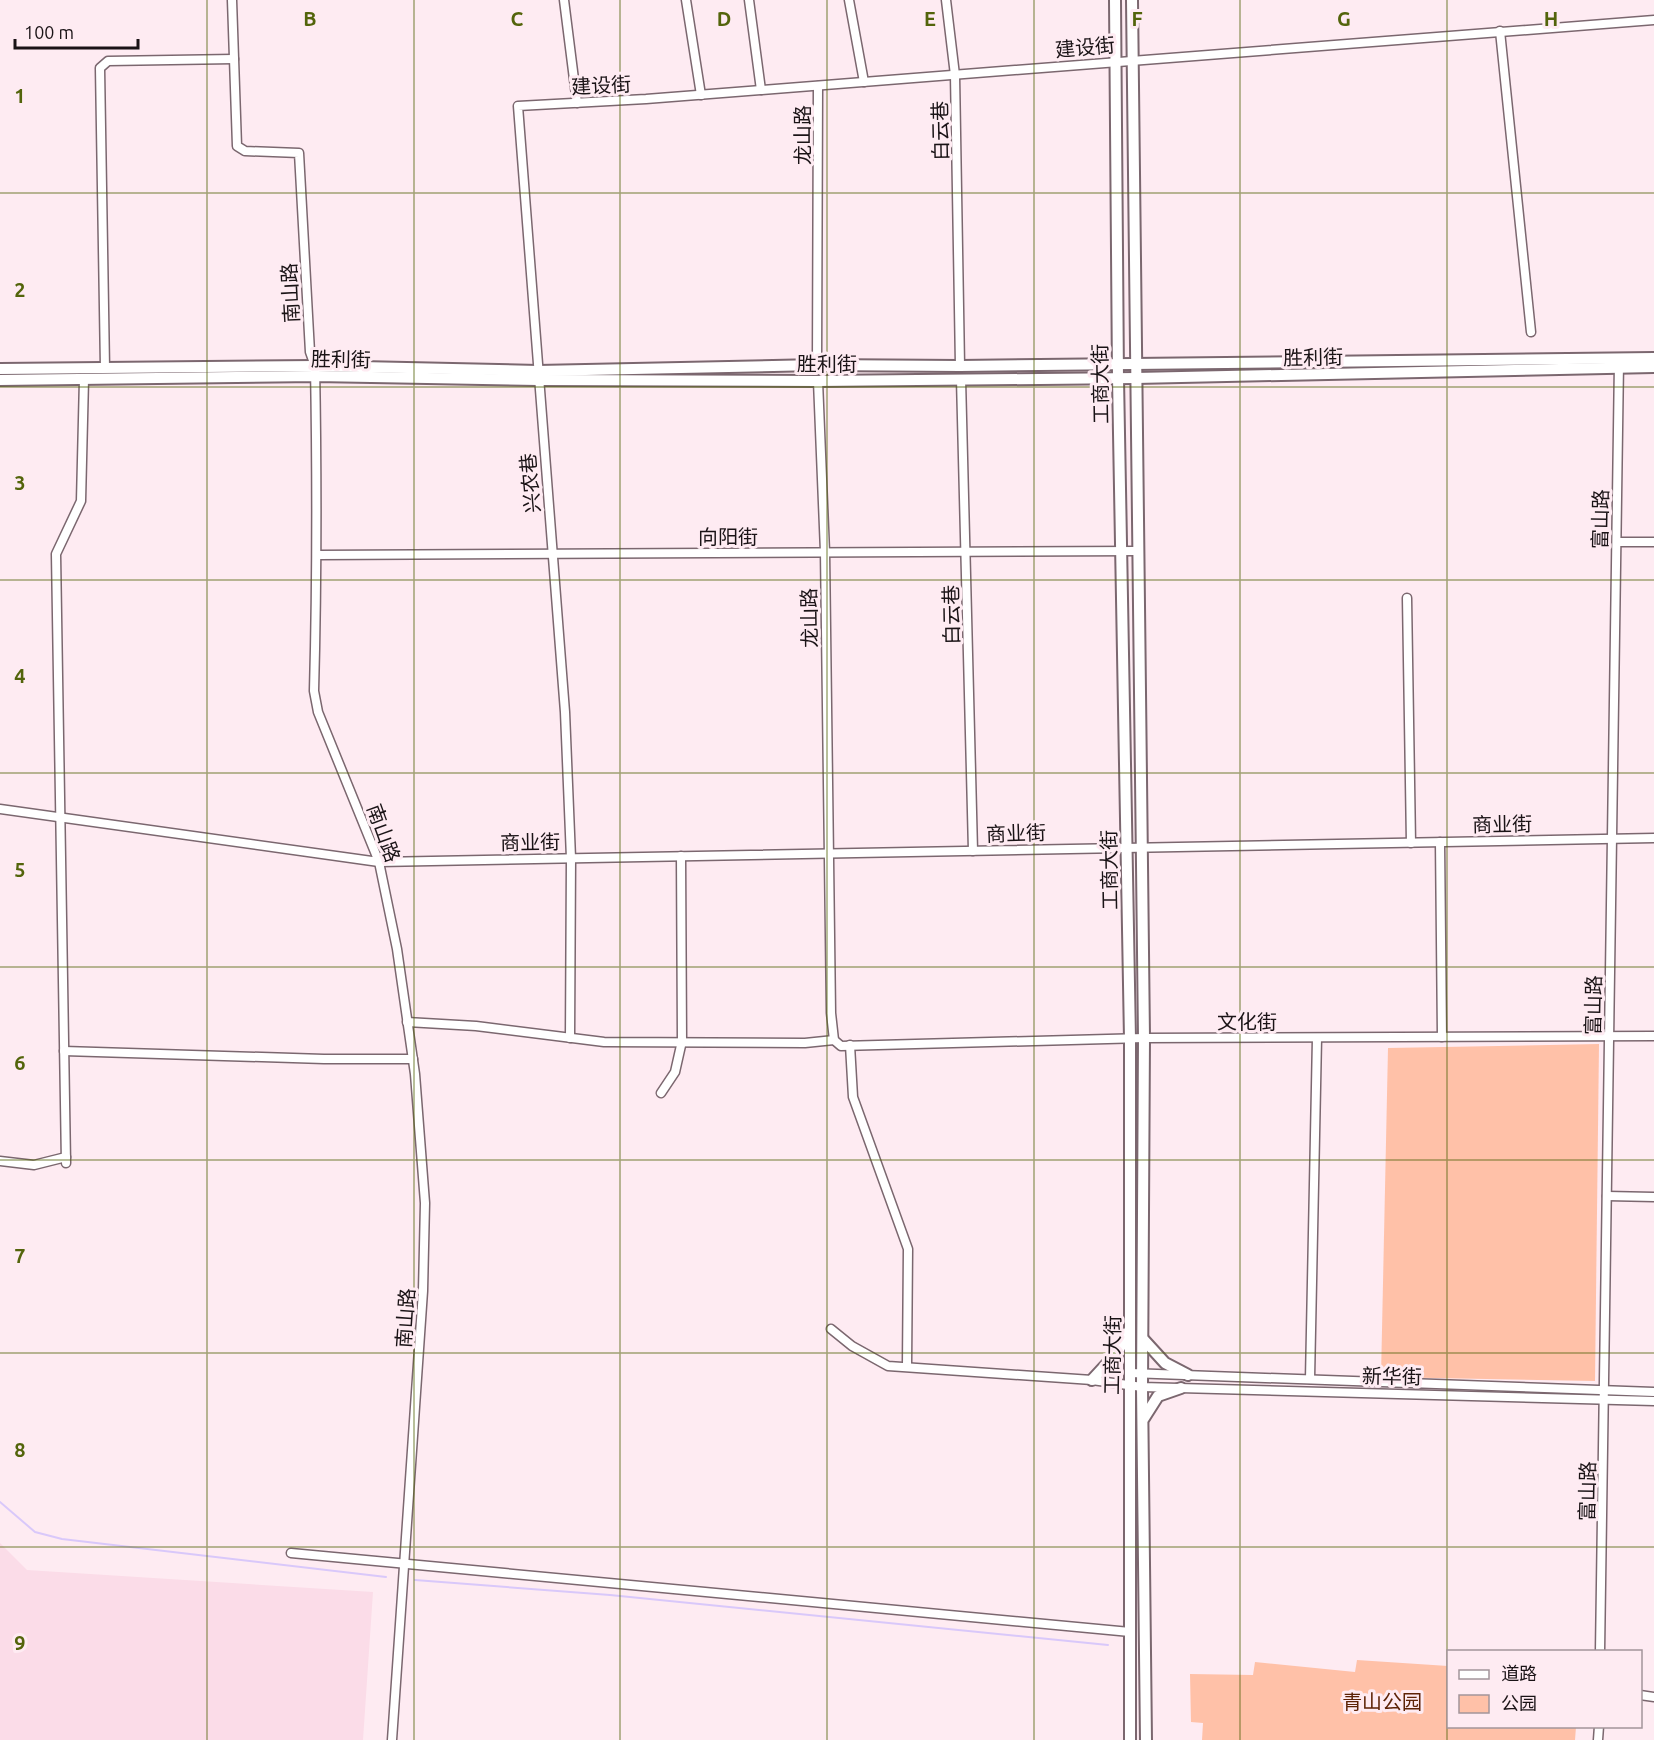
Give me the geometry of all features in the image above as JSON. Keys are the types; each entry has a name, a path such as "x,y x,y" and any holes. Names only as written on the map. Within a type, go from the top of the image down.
{"main road":[{"name":"工商大街","path":"1115,0 1118,378 1130,1039 1132,1323 1129,1385 1130,1740"},
{"name":"工商大街","path":"1132,0 1144,1038 1142,1424 1146,1740"},
{"name":"胜利街","path":"0,369 315,371 819,381 1136,378 1619,363 1654,358"},
{"name":"胜利街","path":"538,376 817,365 1619,363 1654,367"},
{"name":"胜利街","path":"0,380 315,371"},
{"path":"1092,1380 1117,1353 1132,1323"},
{"path":"1144,1340 1165,1363 1188,1375"},
{"path":"1142,1424 1146,1411 1153,1401 1169,1390 1181,1388"}],"street":[{"name":"南山路","path":"232,0 237,146 245,151 299,153 309,352 315,371 315,494 318,555 314,691 318,712 378,862 397,949 413,1059 425,1203 424,1280 392,1740"},
{"path":"564,0 577,103"},
{"path":"686,0 701,95"},
{"path":"749,0 761,90"},
{"path":"849,0 864,82"},
{"name":"白云巷","path":"946,0 955,75 960,366"},
{"name":"建设街","path":"518,106 701,95 1116,60 1654,20"},
{"path":"1500,31 1531,332"},
{"path":"105,368 100,68 108,61 234,59"},
{"name":"龙山路","path":"817,365 818,86"},
{"name":"兴农巷","path":"518,106 565,712 571,858 570,1038"},
{"name":"富山路","path":"1600,1650 1606,1394 1619,363"},
{"path":"0,1161 34,1165 66,1160 56,554 81,501 84,379"},
{"name":"白云巷","path":"961,379 973,851"},
{"name":"龙山路","path":"819,381 825,552 831,1013 842,1044 853,1097 908,1249 907,1366"},
{"path":"1617,542 1654,542"},
{"name":"向阳街","path":"318,555 1121,549 1139,551"},
{"path":"1407,598 1412,843"},
{"name":"商业街","path":"0,809 378,862 1126,846 1654,838"},
{"path":"1440,842 1442,1037"},
{"path":"662,1093 675,1072 682,1041 681,856"},
{"name":"文化街","path":"408,1022 476,1026 604,1042 842,1044 1144,1038 1654,1036"},
{"path":"1310,1379 1317,1038"},
{"path":"64,1051 324,1059 413,1059"},
{"path":"1607,1196 1654,1197"},
{"name":"新华街","path":"831,1329 852,1346 888,1366 1092,1380 1142,1387 1606,1394 1654,1392"},
{"name":"新华街","path":"1130,1373 1310,1379 1606,1394 1654,1401"},
{"path":"291,1553 1130,1632"}],"shaded area":[{"path":"0,1543 27,1570 373,1592 363,1740 0,1740"}],"green space":[{"path":"1599,1044 1595,1381 1381,1377 1388,1048"},
{"name":"青山公园","path":"1357,1660 1447,1666 1447,1728 1576,1728 1575,1740 1202,1740 1203,1723 1191,1722 1190,1674 1253,1675 1255,1662 1355,1672"}],"waterway":[{"path":"0,1502 35,1532 62,1539 386,1577"},
{"path":"415,1580 610,1595 1108,1645"}]}
